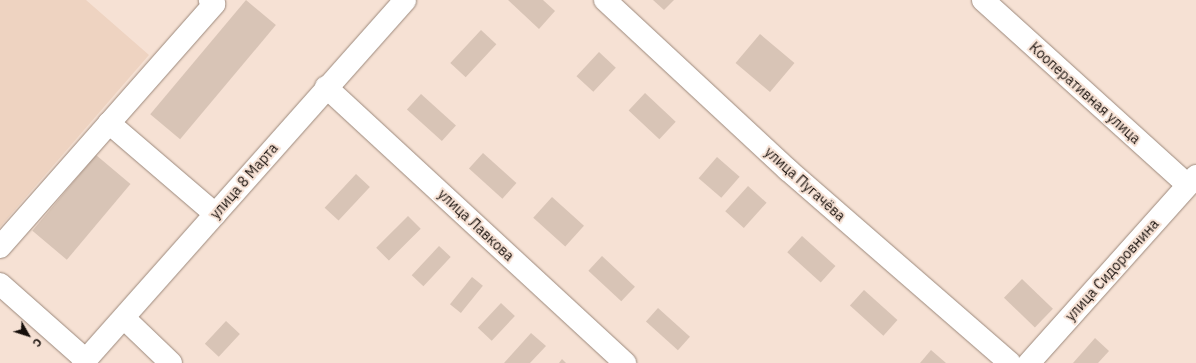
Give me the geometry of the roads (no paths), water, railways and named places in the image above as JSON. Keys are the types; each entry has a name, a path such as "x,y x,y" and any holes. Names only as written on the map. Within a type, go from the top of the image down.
{"street":[{"path":"0,247 214,4 210,0"},
{"name":"улица 8 Марта","path":"85,362 326,87 405,0"},
{"name":"улица Пугачёва","path":"605,0 788,170 1010,363"},
{"name":"Кооперативная улица","path":"983,0 1192,181"},
{"name":"улица Лавкова","path":"326,87 626,363"},
{"path":"109,123 215,214"},
{"name":"улица Сидоровнина","path":"1029,363 1192,181"},
{"path":"0,284 85,362"},
{"path":"124,318 171,363"}]}
